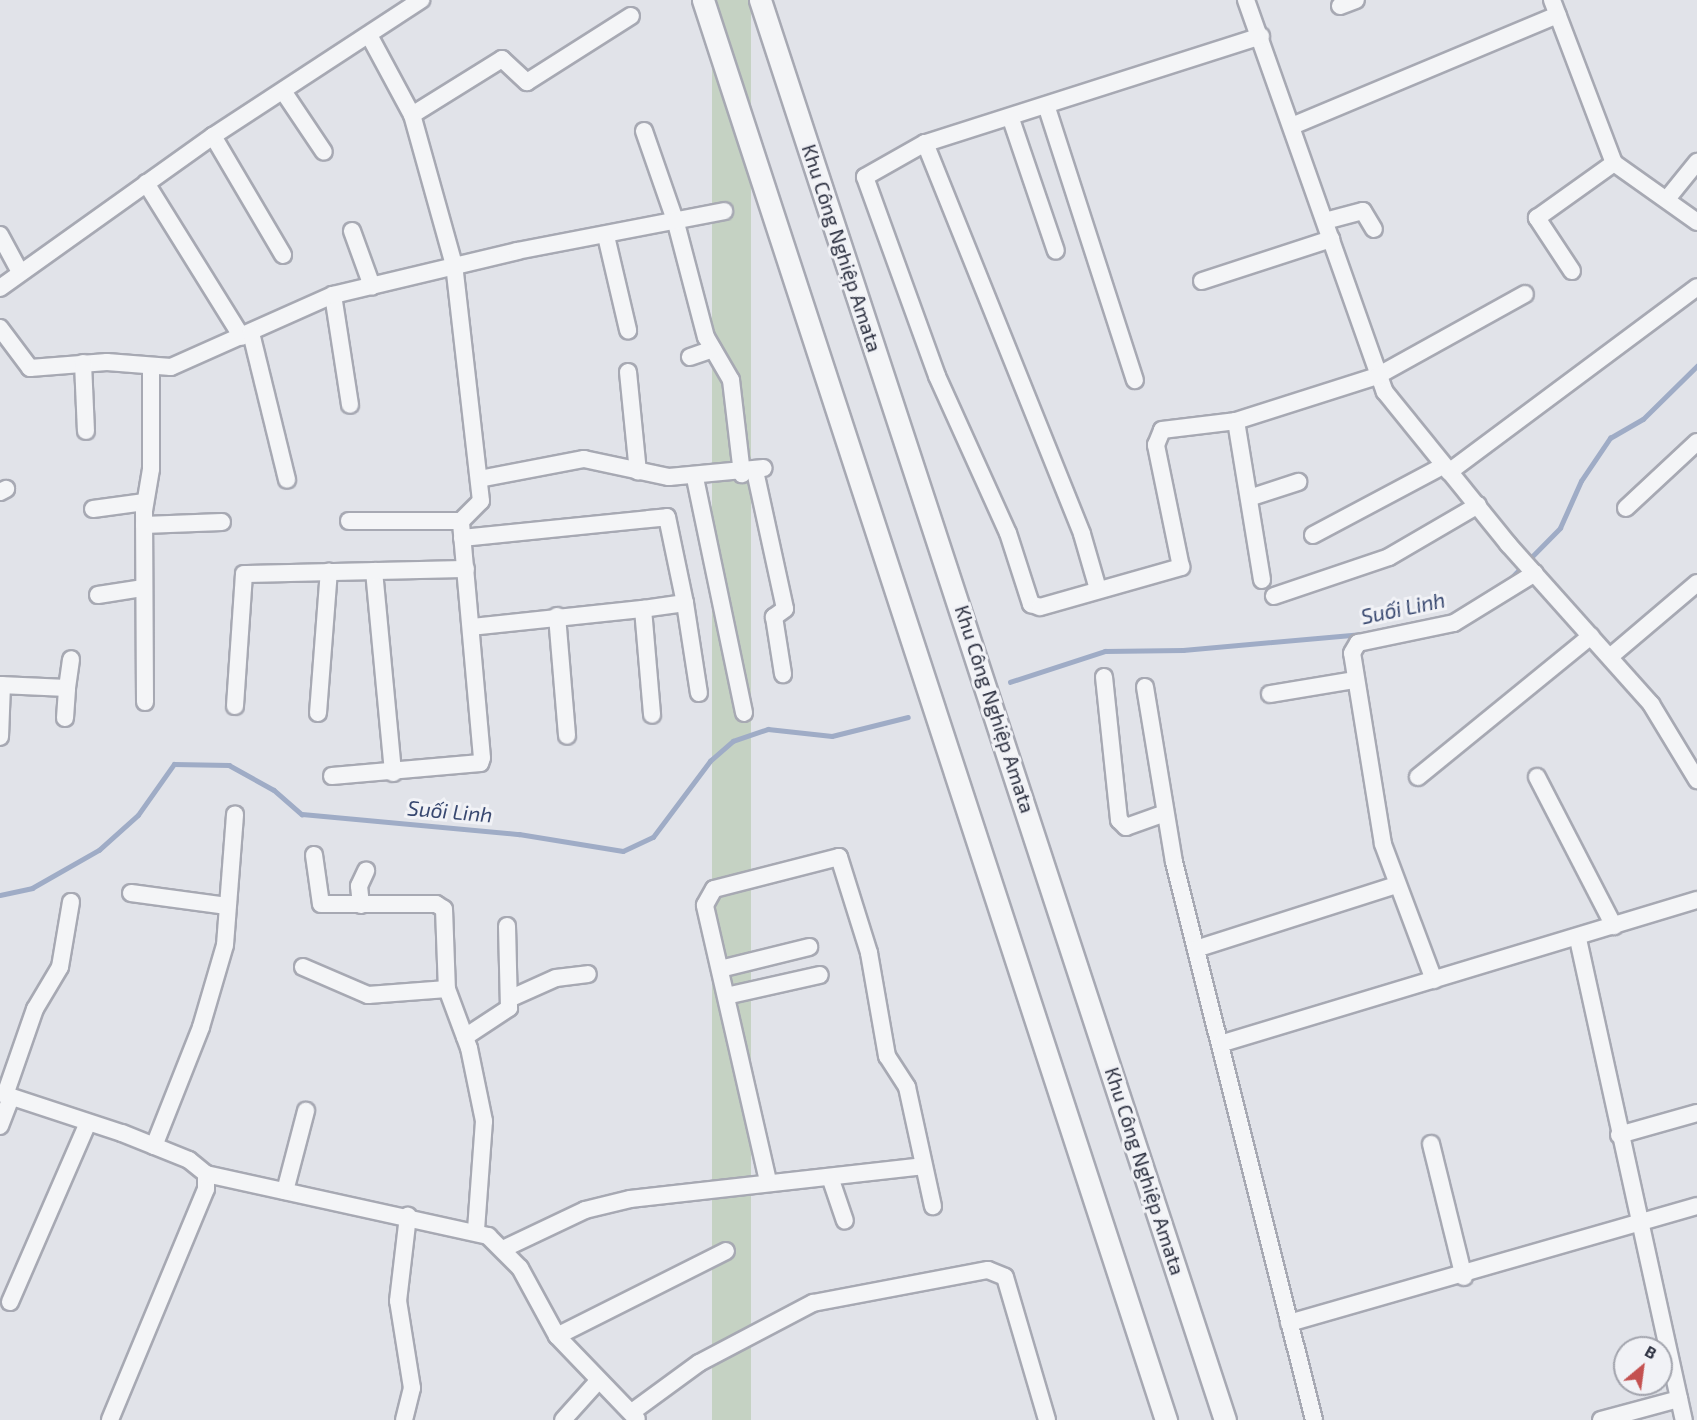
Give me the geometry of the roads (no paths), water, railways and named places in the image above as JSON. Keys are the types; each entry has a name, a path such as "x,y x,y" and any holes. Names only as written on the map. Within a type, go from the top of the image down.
{"street":[{"path":"0,288 213,136 421,0"},
{"path":"703,0 1166,1420"},
{"name":"Khu Công Nghiệp Amata","path":"760,0 1226,1420"},
{"path":"1246,0 1261,36 1332,239 1377,376 1446,469 1508,544 1611,656 1676,737 1697,780"},
{"path":"1292,126 1555,7 1614,163 1697,222"},
{"path":"412,114 502,59 527,82 631,16"},
{"path":"349,521 461,521 480,505 479,479 454,265 412,114 369,35"},
{"path":"1261,36 1047,108 925,143 868,173 864,182 937,376 1008,532 1031,604 1040,608 1098,589 1180,567 1156,445 1162,430 1236,421 1377,376 1525,294"},
{"path":"283,91 324,152"},
{"path":"1047,108 1136,380"},
{"path":"1011,119 1056,251"},
{"path":"644,131 676,223 713,349 731,380 785,609 774,617 783,674"},
{"path":"213,136 283,255"},
{"path":"925,143 1082,534 1098,589"},
{"path":"1666,199 1697,162"},
{"path":"1572,271 1537,218 1614,163"},
{"path":"146,183 247,335 287,480"},
{"path":"1325,222 1362,211 1374,229"},
{"path":"0,328 30,368 83,363 151,368 182,365 333,294 454,265 724,212"},
{"path":"352,231 372,286"},
{"path":"0,235 20,272"},
{"path":"602,237 606,278"},
{"path":"602,237 628,330"},
{"path":"1202,280 1332,239"},
{"path":"1313,535 1446,469 1697,287"},
{"path":"333,294 350,405"},
{"path":"690,357 713,349"},
{"path":"83,363 86,431"},
{"path":"145,702 144,525 145,502 151,469 151,368"},
{"path":"628,372 638,472"},
{"path":"1236,421 1262,580"},
{"path":"1626,508 1697,442"},
{"path":"479,479 584,459 638,472 695,478 754,471"},
{"path":"695,478 744,713"},
{"path":"1249,498 1298,482"},
{"path":"93,509 145,502"},
{"path":"1274,596 1389,557 1478,505"},
{"path":"462,538 667,517 685,603 699,693"},
{"path":"332,776 393,773 482,761 461,521"},
{"path":"144,525 222,522"},
{"path":"235,706 242,576 329,571 466,569"},
{"path":"318,712 329,571"},
{"path":"374,571 393,773"},
{"path":"1434,980 1396,885 1383,844 1352,653 1358,643 1454,623 1535,573"},
{"path":"1611,656 1697,583"},
{"path":"98,594 143,588"},
{"path":"471,627 685,603"},
{"path":"643,609 652,715"},
{"path":"557,616 567,736"},
{"path":"1418,777 1591,636"},
{"path":"65,718 71,659"},
{"path":"1104,677 1119,820 1126,827 1165,813"},
{"path":"1270,694 1355,680"},
{"path":"0,737 1,685 67,688"},
{"path":"1145,687 1165,813 1196,949 1223,1043 1314,1420"},
{"path":"1537,777 1614,926"},
{"path":"154,1146 201,1027 225,945 235,814"},
{"path":"314,855 321,904 440,905 447,989 465,1037 484,1121 476,1230"},
{"path":"768,1181 705,905 714,889 839,857 869,953 887,1056 907,1087 922,1166 933,1206"},
{"path":"361,905 359,886 366,871"},
{"path":"1196,949 1396,885"},
{"path":"131,893 227,906"},
{"path":"1223,1043 1578,939 1697,900"},
{"path":"0,1126 5,1095 35,1009 60,967 71,902"},
{"path":"465,1037 507,1011 509,999 507,926"},
{"path":"1578,939 1638,1224 1684,1420"},
{"path":"720,969 809,947"},
{"path":"303,967 360,993 447,989"},
{"path":"509,999 556,978 588,974"},
{"path":"726,996 820,975"},
{"path":"5,1095 154,1146 189,1160 206,1174 476,1230 503,1249 557,1336 598,1381 635,1416 699,1364 813,1303 988,1270 1005,1277 1047,1420"},
{"path":"285,1191 306,1111"},
{"path":"1619,1135 1697,1113"},
{"path":"10,1302 88,1123"},
{"path":"1431,1144 1464,1277"},
{"path":"503,1249 585,1210 630,1199 768,1181 830,1177 922,1166"},
{"path":"110,1420 206,1189 206,1174"},
{"path":"830,1177 845,1221"},
{"path":"1289,1323 1464,1277 1697,1206"},
{"path":"404,1420 412,1388 398,1301 408,1216"},
{"path":"557,1336 726,1251"},
{"path":"563,1420 598,1381"},
{"path":"1601,1420 1679,1399"}],"waterway":[{"name":"Suối Linh","path":"1506,583 1560,528 1581,481 1610,438 1643,419 1697,366"},
{"name":"Suối Linh","path":"1010,682 1105,651 1183,650 1362,634"},
{"name":"Suối Linh","path":"0,895 32,888 99,850 138,815 174,764 229,765 274,790 302,814 519,834 623,851 653,837 710,761 733,741 768,729 832,736 908,717"}]}
